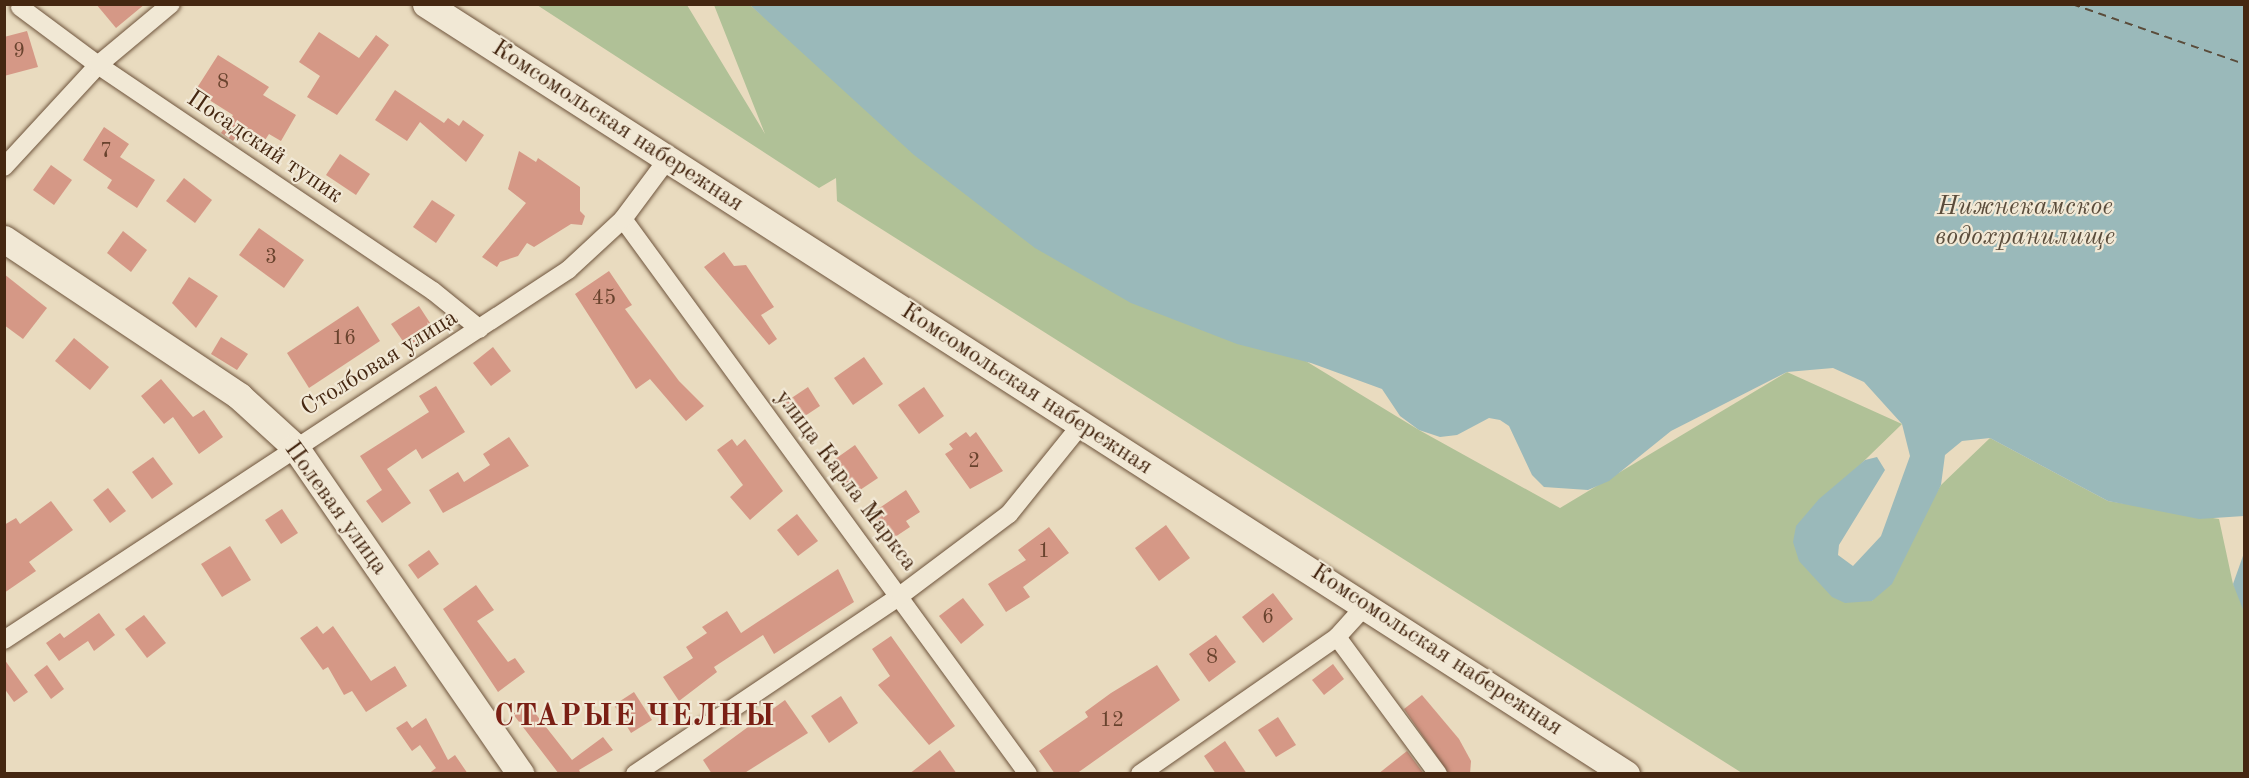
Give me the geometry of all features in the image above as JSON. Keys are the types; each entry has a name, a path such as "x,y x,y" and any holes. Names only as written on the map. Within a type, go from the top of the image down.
{"street":[{"path":"4,167 98,65 171,4"},
{"name":"Комсомольская набережная","path":"426,4 1080,426 1366,605 1626,774"},
{"name":"Посадский тупик","path":"21,7 98,65 433,291 480,329"},
{"name":"Столбовая улица","path":"4,640 568,270 623,219 667,160"},
{"name":"улица Карла Маркса","path":"623,219 901,595 1028,774"},
{"name":"Полевая улица","path":"4,239 239,396 295,447 521,774"},
{"path":"635,774 901,595 1009,513 1080,426"},
{"path":"1140,774 1337,637 1366,605"},
{"path":"1337,637 1438,774"}],"green space":[{"path":"537,5 687,5 765,134 714,5 750,5 824,68 1419,430 1560,508 1787,372 1902,424 1796,527 1872,601 1941,485 1990,438 2108,501 2219,519 2233,584 2244,604 2244,773 1742,773 837,201 836,178 819,188"}],"water":[{"name":"Нижнекамское водохранилище","path":"750,5 2244,5 2244,516 2199,519 2108,501 1990,438 1962,441 1945,455 1941,485 1892,584 1872,601 1845,603 1832,597 1799,561 1793,542 1796,526 1819,499 1865,460 1877,457 1885,470 1839,545 1838,555 1853,566 1881,536 1910,456 1902,424 1864,382 1833,368 1787,372 1671,431 1609,481 1588,490 1544,487 1532,475 1509,426 1500,420 1489,418 1457,435 1440,437 1419,430 1400,416 1382,389 1311,363 1237,344 1131,303 1035,248 914,155"},
{"path":"2244,553 2244,612 2233,584"}],"building":[{"path":"96,4 145,4 116,28"},
{"path":"27,31 38,67 4,76 4,37"},
{"path":"319,32 359,58 376,35 389,45 337,115 307,97 320,76 299,62"},
{"path":"218,55 269,87 263,95 296,115 281,141 269,134 263,143 241,129 233,141 221,133 233,115 195,91"},
{"path":"395,90 444,123 448,118 459,126 463,120 484,135 466,162 420,122 407,141 375,120"},
{"path":"104,127 129,144 120,157 155,180 137,208 107,188 112,180 83,160"},
{"path":"519,151 536,162 538,158 580,187 580,211 585,216 582,225 571,224 534,247 527,243 518,256 500,262 497,267 482,257 526,203 508,189"},
{"path":"340,154 370,174 356,195 326,175"},
{"path":"51,165 72,180 54,205 33,190"},
{"path":"184,178 212,200 195,223 166,201"},
{"path":"432,200 455,215 436,243 413,227"},
{"path":"259,228 304,260 284,288 239,255"},
{"path":"123,231 147,250 131,272 107,253"},
{"path":"724,252 734,266 746,265 774,307 761,315 777,339 769,345 704,267"},
{"path":"609,271 632,305 625,309 679,381 704,406 686,421 650,379 636,389 575,294"},
{"path":"4,274 47,308 23,339 4,325"},
{"path":"189,277 218,296 196,328 172,303"},
{"path":"358,306 380,341 309,388 287,353"},
{"path":"419,306 434,329 407,347 391,324"},
{"path":"221,337 248,354 237,370 211,354"},
{"path":"74,338 109,367 90,390 55,361"},
{"path":"493,347 511,371 491,386 473,363"},
{"path":"864,357 883,384 853,405 834,378"},
{"path":"161,379 193,417 204,410 223,437 199,454 173,417 164,424 141,396"},
{"path":"436,386 465,432 422,459 416,449 387,469 411,503 382,523 366,501 382,490 360,456 429,412 419,396"},
{"path":"808,387 820,406 796,422 784,403"},
{"path":"924,387 944,416 919,434 898,405"},
{"path":"966,432 970,437 976,432 1003,471 970,489 945,454 953,449 949,444"},
{"path":"509,437 529,466 443,513 429,490 458,472 464,482 490,465 483,454"},
{"path":"732,439 737,446 745,439 783,491 750,520 730,497 743,485 717,450"},
{"path":"855,445 878,478 854,494 831,462"},
{"path":"153,457 173,484 152,499 132,472"},
{"path":"108,488 126,511 110,523 93,500"},
{"path":"906,490 920,512 906,521 910,527 889,541 872,513"},
{"path":"51,501 73,530 29,562 36,571 4,593 4,525 16,518 20,524"},
{"path":"282,509 298,533 281,544 265,520"},
{"path":"797,514 818,541 798,556 777,530"},
{"path":"1166,525 1190,558 1159,581 1135,548"},
{"path":"1049,527 1069,553 1023,587 1030,597 1006,612 988,584 1026,560 1018,550"},
{"path":"230,546 251,580 222,597 201,564"},
{"path":"429,550 439,564 418,579 408,565"},
{"path":"838,569 854,602 774,654 763,635 714,667 717,672 679,701 663,677 693,658 686,647 707,633 702,627 727,611 741,633"},
{"path":"476,585 494,610 477,621 508,662 515,658 525,672 498,692 443,609"},
{"path":"1273,593 1293,619 1263,643 1242,617"},
{"path":"963,598 984,625 961,644 939,616"},
{"path":"99,613 115,635 94,651 88,641 59,661 46,643 60,633 64,638"},
{"path":"144,615 166,643 147,658 125,629"},
{"path":"317,626 323,634 333,626 371,681 395,666 407,686 366,712 352,691 344,695 328,667 323,670 300,638"},
{"path":"1216,635 1236,662 1209,682 1189,654"},
{"path":"891,636 955,726 929,745 878,685 890,676 872,649"},
{"path":"4,659 28,692 14,702 4,688"},
{"path":"1333,664 1344,679 1324,695 1312,680"},
{"path":"47,665 64,689 51,699 34,675"},
{"path":"1157,665 1180,700 1076,774 1055,774 1039,751 1088,717 1085,712 1111,693"},
{"path":"634,692 652,720 631,733 614,705"},
{"path":"1422,695 1459,739 1471,761 1470,774 1449,774 1404,709"},
{"path":"841,696 858,723 829,743 811,716"},
{"path":"785,700 808,733 743,774 712,774 703,760"},
{"path":"527,703 572,760 603,737 613,750 579,770 581,774 559,774 513,714"},
{"path":"1278,717 1296,745 1276,757 1258,730"},
{"path":"426,718 448,760 455,755 468,774 428,774 436,768 420,745 412,751 396,728 407,721 412,728"},
{"path":"1225,741 1247,774 1216,774 1204,756"},
{"path":"940,750 957,774 909,774"},
{"path":"1407,751 1424,774 1378,774"}],"ferry route":[{"path":"2072,4 2244,64"}],"district":[{"name":"СТАРЫЕ ЧЕЛНЫ","path":"635,717"}]}
